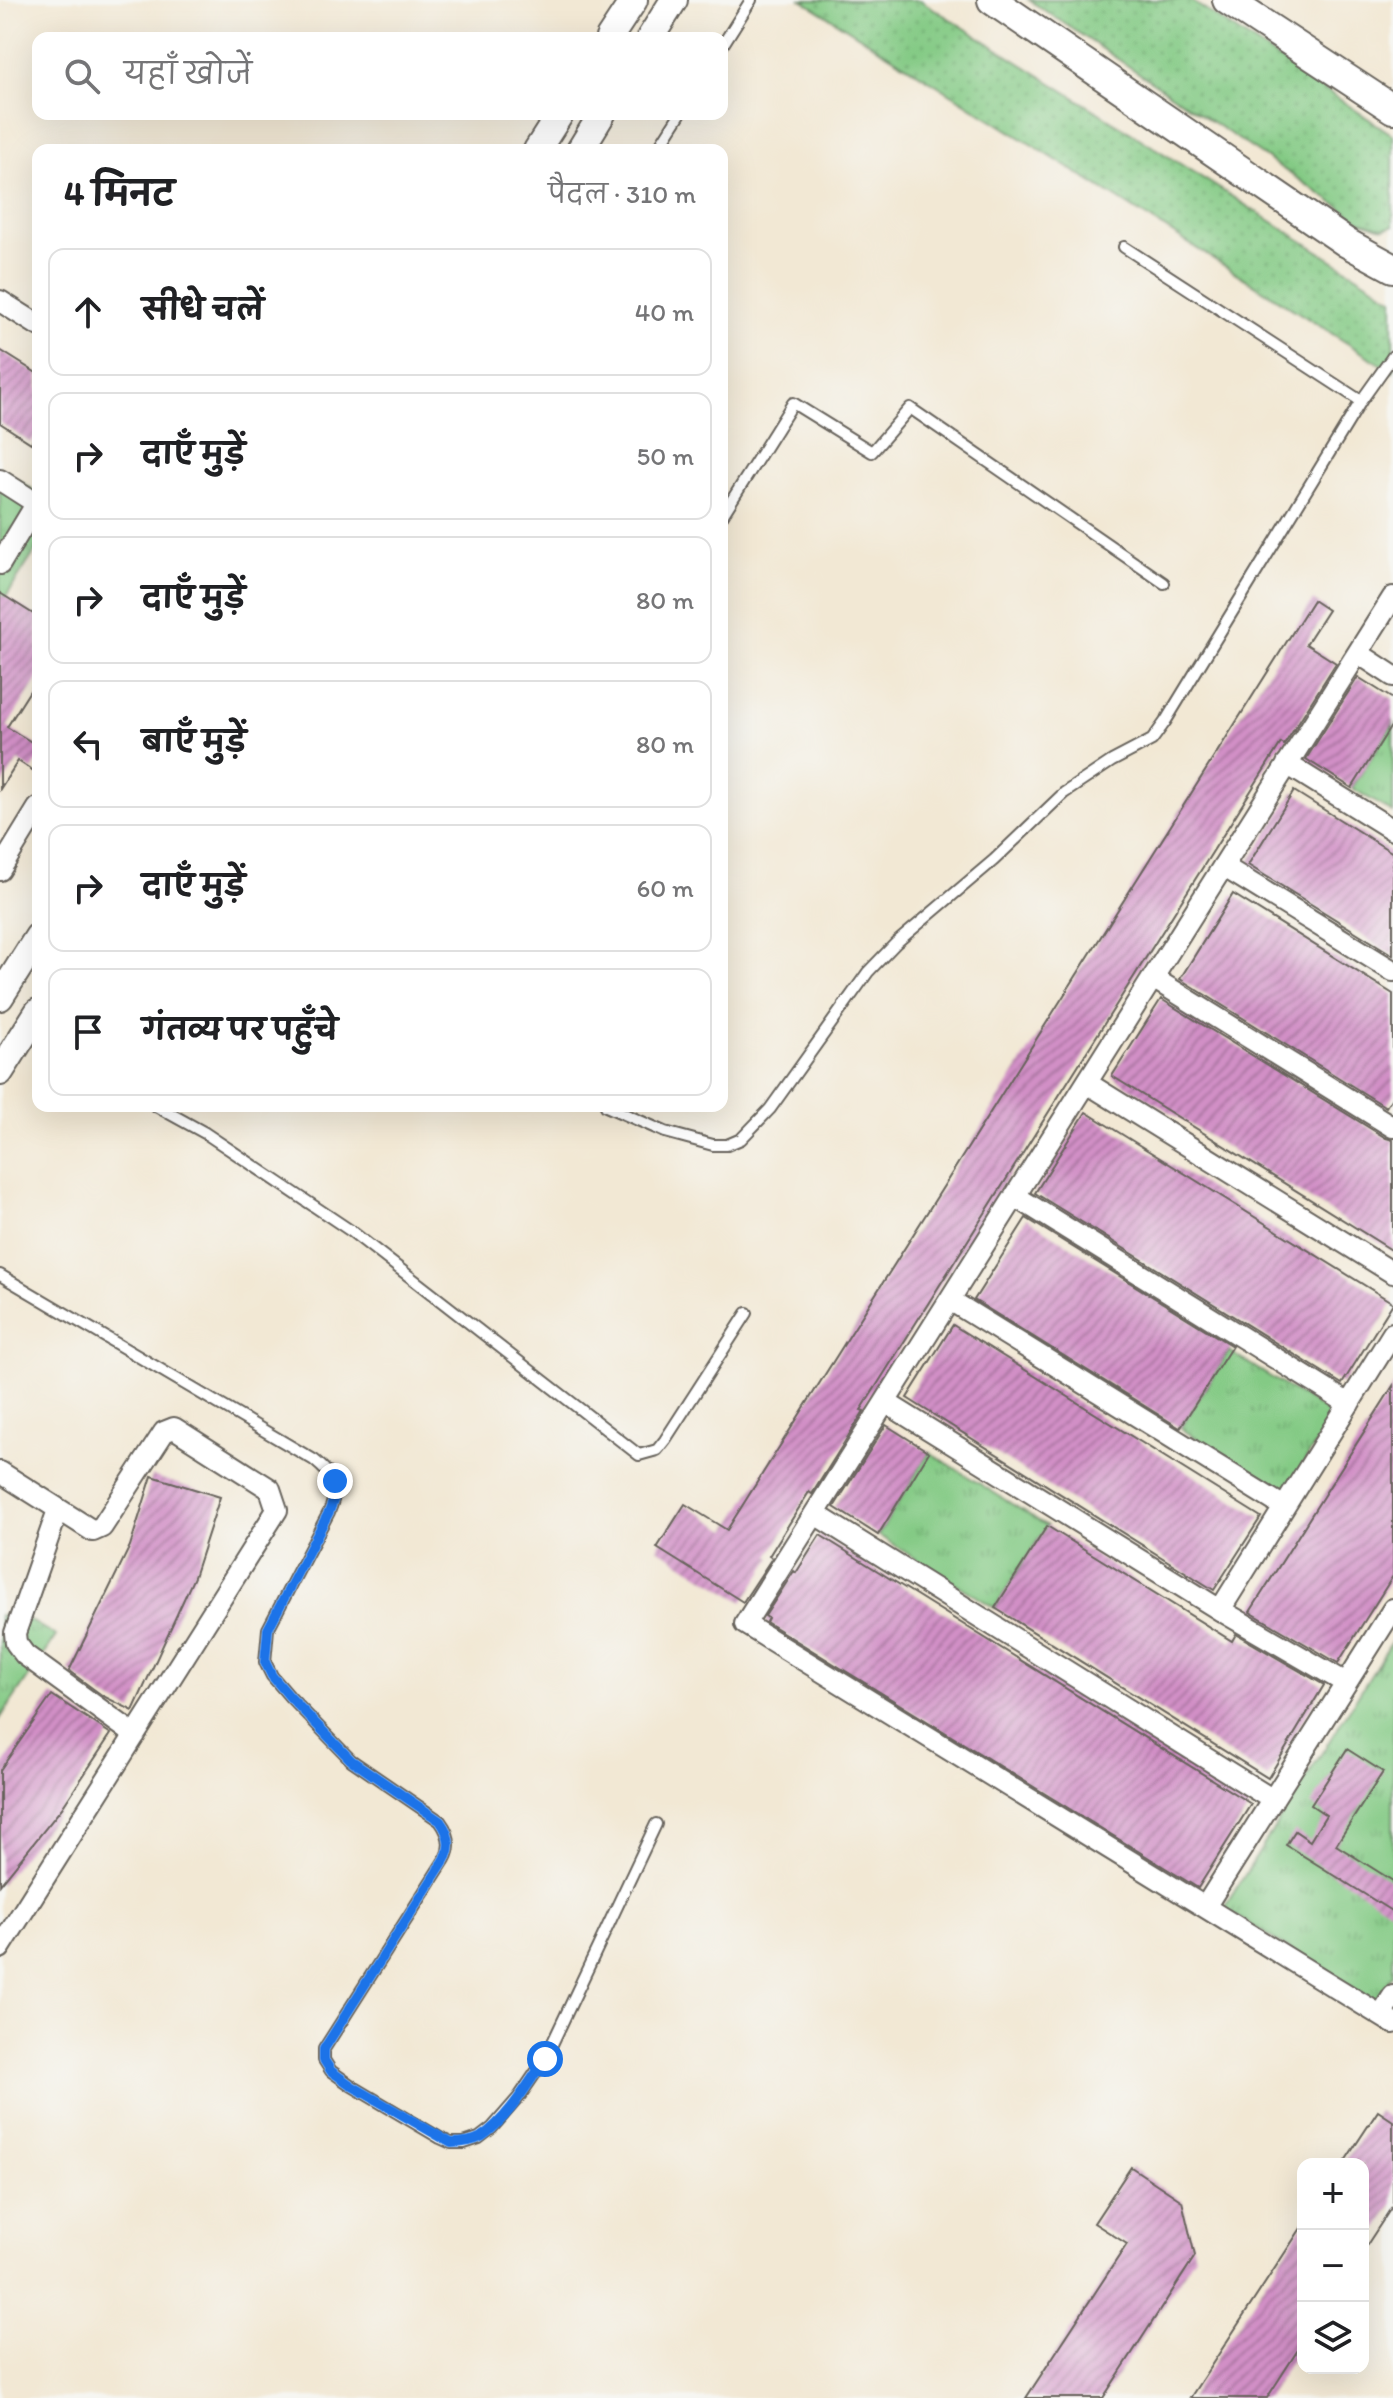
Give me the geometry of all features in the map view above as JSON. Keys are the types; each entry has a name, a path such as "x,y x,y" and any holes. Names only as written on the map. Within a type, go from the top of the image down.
{"main road":[{"path":"992,0 1347,243 1393,268"},
{"path":"1227,0 1393,109"},
{"path":"1315,221 1336,225 1393,250"}],"street":[{"path":"613,32 634,0"},
{"path":"654,32 674,0"},
{"path":"541,144 556,120"},
{"path":"584,144 598,120"},
{"path":"0,301 32,321"},
{"path":"0,480 32,499"},
{"path":"0,564 32,510"},
{"path":"1393,597 745,1624 1387,2019 1393,1996"},
{"path":"1358,653 1393,676"},
{"path":"1287,764 1393,830"},
{"path":"0,870 32,818"},
{"path":"1223,866 1393,971"},
{"path":"3,984 32,945"},
{"path":"1153,978 1393,1127"},
{"path":"0,1072 32,1027"},
{"path":"1087,1083 1393,1273"},
{"path":"1015,1196 1349,1404"},
{"path":"950,1300 1284,1507"},
{"path":"1220,1610 1393,1333"},
{"path":"885,1402 1220,1610 1346,1683"},
{"path":"0,1472 93,1531 102,1527 164,1432 174,1428 270,1489 277,1510 0,1948"},
{"path":"58,1510 15,1633 16,1643 25,1655 135,1735"},
{"path":"815,1514 1273,1800"},
{"path":"1205,1907 1393,1609"}],"lane":[{"path":"728,36 751,0"},
{"path":"661,144 676,120"},
{"path":"1124,247 1361,401"},
{"path":"620,1112 665,1132 713,1145 727,1145 741,1139 770,1109 868,972 896,943 986,868 1064,793 1112,761 1152,740 1361,401 1393,356"},
{"path":"728,506 793,403 872,452 910,408 1164,583"},
{"path":"167,1112 205,1133 351,1231 639,1455 657,1450 665,1440 747,1313"},
{"path":"0,1275 314,1460 335,1481 335,1496 329,1512 268,1629 265,1662 272,1676 290,1697 351,1760 440,1821 450,1843 445,1859 324,2049 324,2060 331,2071 451,2143 479,2138 519,2097 545,2059 656,1824"}],"green space":[{"path":"802,0 920,0 1393,298 1393,372"},
{"path":"1029,0 1190,0 1393,135 1393,226 1383,228 1361,221"},
{"path":"0,468 32,489 32,556 0,606"},
{"path":"1393,723 1393,813 1352,788"},
{"path":"1229,1351 1333,1416 1285,1493 1180,1428"},
{"path":"929,1452 1047,1526 995,1608 878,1535"},
{"path":"0,1615 24,1617 56,1636 0,1719"},
{"path":"1393,1640 1393,1974 1375,2003 1224,1908"}],"building":[{"path":"0,350 32,370 32,441 0,423"},
{"path":"0,593 32,613 32,687 7,727 32,742 32,770 18,761 0,789"},
{"path":"1313,600 1328,610 1306,644 1336,663 1284,745 1281,743 861,1410 864,1411 812,1494 809,1492 743,1602 657,1548 685,1504 727,1530"},
{"path":"1358,677 1393,699 1393,723 1352,788 1306,759"},
{"path":"1294,791 1393,853 1393,955 1248,865"},
{"path":"1233,894 1393,994 1393,1096 1386,1107 1180,979"},
{"path":"1161,999 1393,1140 1393,1251 1112,1076"},
{"path":"1086,1112 1393,1303 1342,1384 1035,1193"},
{"path":"1026,1218 1232,1346 1180,1428 974,1300"},
{"path":"953,1325 1261,1517 1214,1590 907,1398"},
{"path":"1393,1386 1393,1576 1338,1663 1250,1612"},
{"path":"886,1425 929,1452 878,1535 834,1507"},
{"path":"152,1476 220,1497 194,1577 133,1711 103,1696 69,1671 130,1546"},
{"path":"1047,1526 1232,1641 1236,1634 1324,1685 1268,1778 995,1608"},
{"path":"820,1535 1251,1804 1198,1888 766,1622 768,1618 765,1616"},
{"path":"52,1695 111,1734 62,1808 0,1885 0,1770"},
{"path":"1347,1749 1383,1772 1336,1845 1393,1881 1393,1912 1286,1845 1295,1831 1310,1841 1326,1815 1311,1805"},
{"path":"1378,2111 1393,2121 1393,2205 1369,2242 1369,2158 1347,2158"},
{"path":"1131,2167 1182,2201 1195,2256 1103,2398 1026,2398 1127,2244 1094,2223"},
{"path":"1297,2234 1297,2351 1267,2398 1190,2398"}],"route":[{"path":"335,1481 335,1496 329,1512 268,1629 265,1662 272,1676 290,1697 351,1760 440,1821 450,1843 449,1853 324,2049 324,2060 331,2071 352,2086 440,2138 451,2143 464,2143 479,2138 492,2128 519,2097 545,2059"}]}
